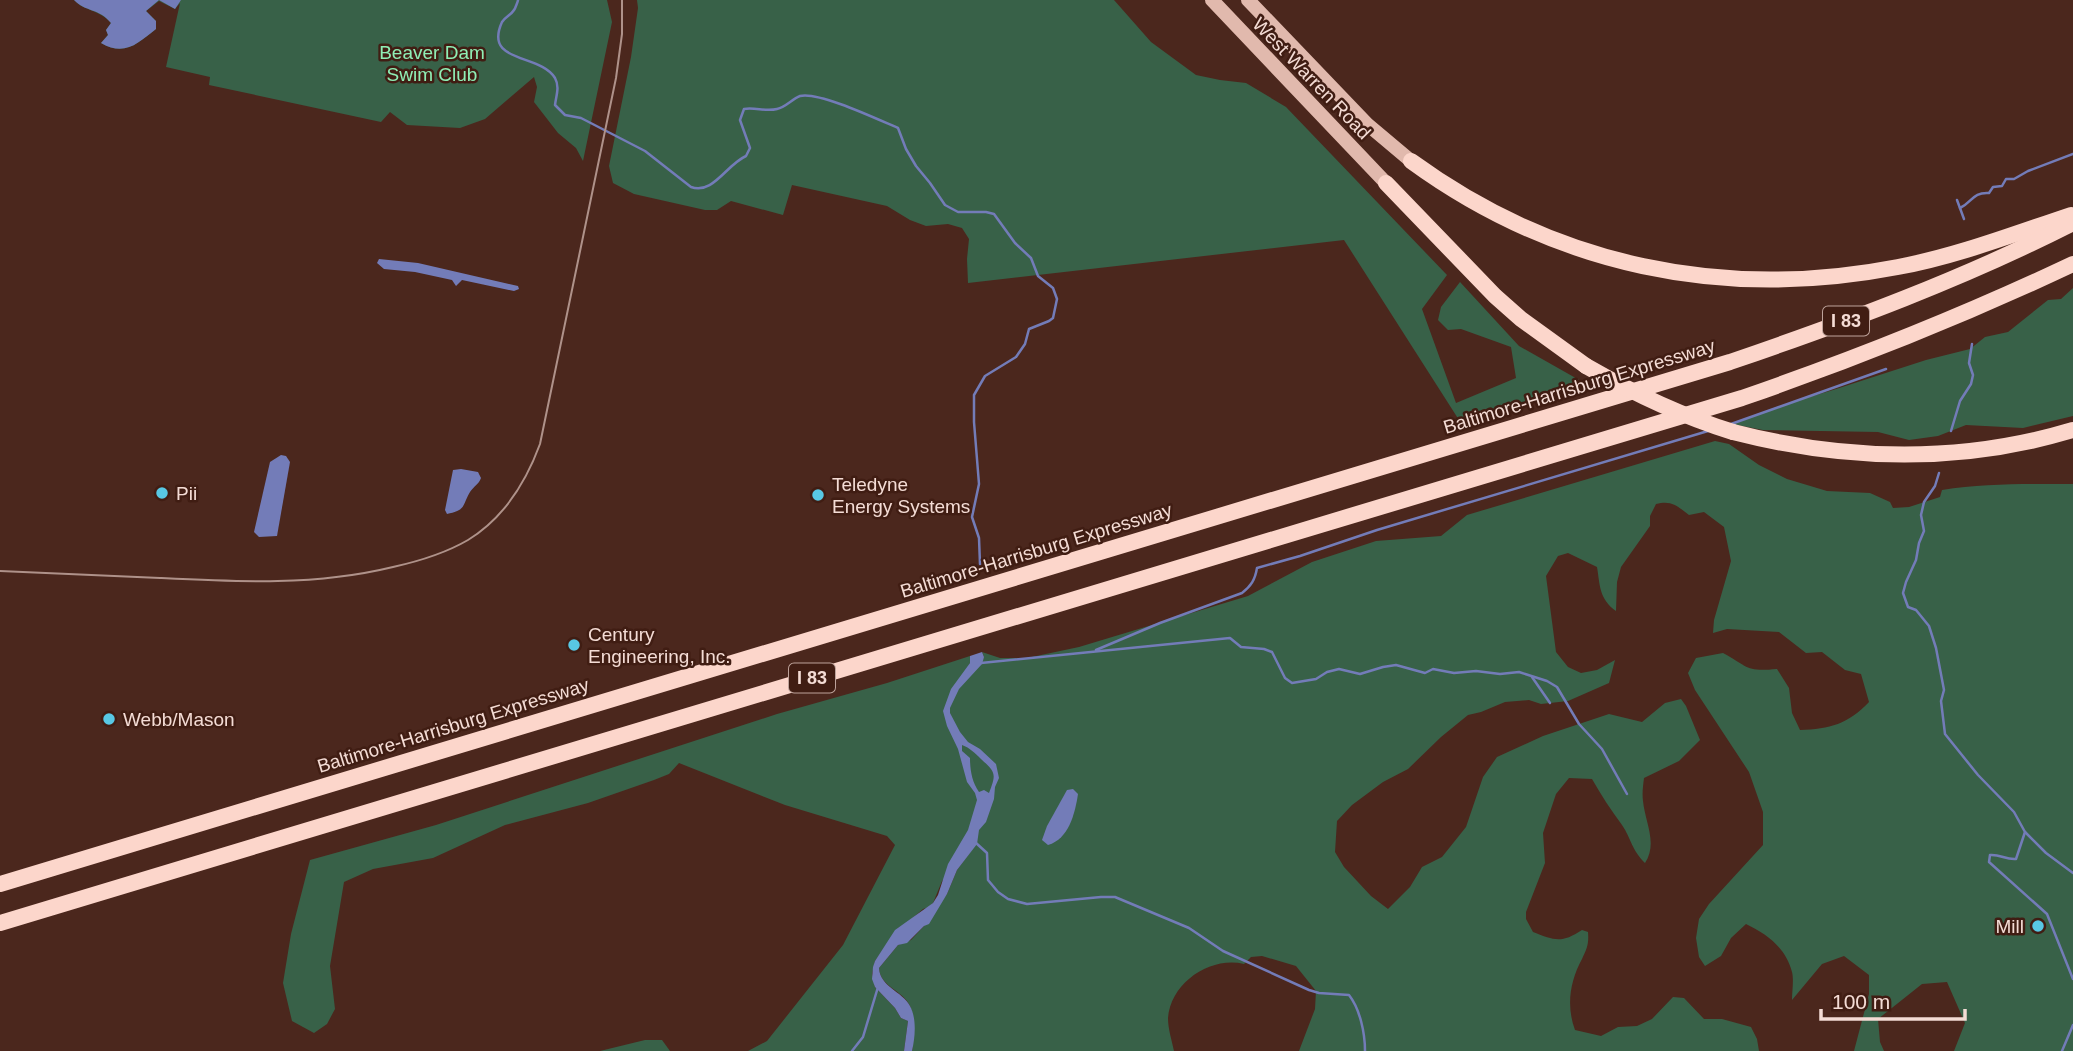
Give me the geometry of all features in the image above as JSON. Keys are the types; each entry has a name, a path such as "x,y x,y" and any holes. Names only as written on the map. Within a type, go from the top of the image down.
{"highway":[{"path":"1411,161 1438,181 1507,220 1579,250 1653,270 1729,279 1801,279 1898,267 1961,251 2073,214"},
{"path":"1386,183 1495,296 1547,339 1586,366 1665,408 1770,442 1858,454 1905,456 1984,450 2073,430"},
{"name":"Baltimore-Harrisburg Expressway","path":"0,884 1730,362 1936,286 2073,223"},
{"name":"I 83","path":"0,923 1742,398 1949,321 2073,264"}],"main road":[{"name":"West Warren Road","path":"1212,0 1386,183"},
{"name":"West Warren Road","path":"1248,0 1360,117 1411,161"}],"green space":[{"name":"Beaver Dam Swim Club","path":"74,0 607,0 612,22 583,161 576,148 558,133 534,102 537,87 534,77 485,119 460,128 407,125 390,112 381,122 209,85 210,77 166,67 180,3 175,9 159,1 146,11 156,21 156,29 131,46 117,49 101,43 108,35 106,30 111,23"},
{"path":"637,0 1114,0 1151,42 1196,75 1246,83 1286,107 1447,275 1422,309 1456,403 1516,378 1511,347 1461,329 1448,330 1438,320 1441,307 1460,282 1519,346 1588,385 1459,420 1344,240 968,283 969,239 962,228 948,224 926,226 887,206 792,185 783,215 731,201 717,210 705,210 634,194 613,183 609,166 631,57"},
{"path":"2073,288 2073,416 2023,428 1966,425 1938,436 1909,440 1878,432 1763,430 1732,424 1779,406 1970,349 1985,337 2008,332 2048,300 2061,299"},
{"path":"1715,441 1729,444 1759,465 1787,479 1827,491 1870,493 1890,502 1893,508 1909,507 1940,497 1942,490 2007,484 2073,484 2073,1051 1954,1051 1965,1023 1947,982 1922,984 1878,1019 1880,1042 1884,1051 1854,1051 1869,994 1869,975 1844,956 1822,964 1792,1000 1793,975 1785,956 1768,937 1746,924 1731,938 1721,956 1705,966 1699,957 1696,938 1699,919 1709,904 1763,845 1763,812 1749,772 1695,690 1688,673 1696,658 1723,653 1753,669 1777,669 1789,688 1792,713 1800,730 1838,724 1854,716 1869,702 1861,674 1845,670 1822,652 1806,653 1779,632 1727,629 1713,633 1714,620 1731,561 1724,527 1704,512 1689,515 1666,503 1656,504 1650,516 1650,526 1621,567 1617,582 1616,611 1603,597 1597,567 1568,553 1558,556 1546,576 1556,652 1568,667 1581,673 1597,670 1615,660 1609,683 1568,701 1541,704 1529,700 1505,702 1468,715 1408,769 1383,782 1352,805 1337,821 1335,852 1344,867 1371,896 1388,909 1410,887 1422,867 1442,857 1466,827 1483,777 1497,757 1543,736 1609,714 1642,722 1665,703 1681,699 1700,740 1679,761 1644,778 1643,798 1651,840 1645,863 1592,779 1569,778 1556,794 1543,833 1545,863 1526,912 1526,919 1533,932 1552,939 1563,939 1582,930 1588,932 1587,946 1571,994 1575,1030 1601,1036 1618,1027 1637,1026 1652,1019 1673,997 1684,998 1704,1019 1722,1019 1751,1027 1759,1051 1299,1051 1315,1009 1316,991 1296,966 1262,956 1251,957 1244,964 1219,964 1206,968 1185,983 1176,993 1168,1018 1174,1051 912,1051 912,1010 907,1001 883,980 879,968 898,945 911,940 924,926 947,894 957,870 971,851 942,881 933,903 898,928 875,961 872,974 875,987 901,1018 908,1021 904,1051 748,1051 767,1041 843,945 895,845 887,836 785,805 679,763 669,774 654,780 588,803 505,825 433,858 373,869 344,882 330,966 335,1009 327,1024 314,1033 292,1021 283,983 291,934 310,860 436,825 777,714 970,656 966,671 984,657 982,652 1000,658 1027,658 1079,647 1248,596 1312,562 1376,541 1441,536 1467,515"},
{"path":"645,1040 662,1040 670,1051 600,1051"}],"water":[{"path":"74,0 159,0 146,11 156,21 156,29 131,46 117,49 110,47 101,43 108,35 106,30 111,23"},
{"path":"159,0 181,0 175,9"},
{"path":"379,259 418,263 518,286 519,289 514,291 462,280 456,286 452,280 384,269 377,263"},
{"path":"281,455 286,456 290,462 277,536 259,537 254,532 270,462"},
{"path":"453,470 478,472 481,478 461,509 447,514 445,510"},
{"path":"982,652 984,657 982,664 959,689 950,713 968,742 996,764 999,778 986,822 979,830 977,844 957,870 947,894 929,924 907,943 898,945 879,968 883,980 906,1001 914,1017 912,1051 904,1051 908,1021 901,1018 875,987 872,979 873,967 895,930 933,903 948,864 968,830 977,800 967,782 943,711 951,689 970,663 970,656","holes":["962,745 992,770 994,777 989,793 984,790 979,792 972,776 970,758 962,751"]},
{"path":"1073,789 1078,794 1070,824 1061,837 1048,845 1042,840 1047,826 1067,790"}],"waterway":[{"path":"518,0 513,12 502,22 498,35 500,45 506,52 548,70 556,81 555,105 565,115 581,118 645,151 691,187 706,187 746,156 750,148 740,120 744,109 773,110 800,96 820,98 898,128 916,166 945,205 958,212 994,214 1015,243 1031,258 1038,276 1053,288 1057,299 1053,318 1029,329 1025,344 1016,357 985,376 974,395 979,484 972,517 979,538 980,564"},
{"path":"1960,208 1976,196 1989,193 1993,187 2002,186 2006,179 2014,179 2073,154"},
{"path":"1957,200 1964,219"},
{"path":"1951,431 1960,401 1971,384 1973,375 1969,363 1972,344"},
{"path":"1731,424 1886,369"},
{"path":"1096,650 1242,593 1252,582 1257,568 1708,431"},
{"path":"1939,473 1935,486 1924,502 1921,515 1924,531 1903,593 1908,607 1916,610 1929,626 1936,648 1944,690 1941,701 1945,734 1978,775 2014,812 2025,832 2046,853 2073,873"},
{"path":"981,663 1230,638 1241,647 1272,652 1285,678 1292,683 1316,679 1339,669 1360,674 1396,665 1425,673 1433,669 1454,673 1519,672 1557,687 1579,724 1602,749 1627,794"},
{"path":"1532,677 1550,703"},
{"path":"2025,832 2016,859 1990,855 1989,862 2047,914 2073,979"},
{"path":"976,843 987,853 988,880 1008,899 1027,904 1115,897 1189,928 1223,951 1309,990 1349,995 1361,1022 1365,1051"},
{"path":"852,1051 863,1037 878,987"},
{"path":"2062,1051 2073,1025"}],"tram line":[{"path":"0,571 248,581 306,580 364,573 432,556 468,540 492,521 521,485 540,444 616,78 622,34 622,0"}],"place":[{"name":"Pii","path":"162,493"},
{"name":"Teledyne Energy Systems","path":"818,495"},
{"name":"Century Engineering, Inc.","path":"574,645"},
{"name":"Webb/Mason","path":"109,719"},
{"name":"Mill","path":"2038,926"}]}
